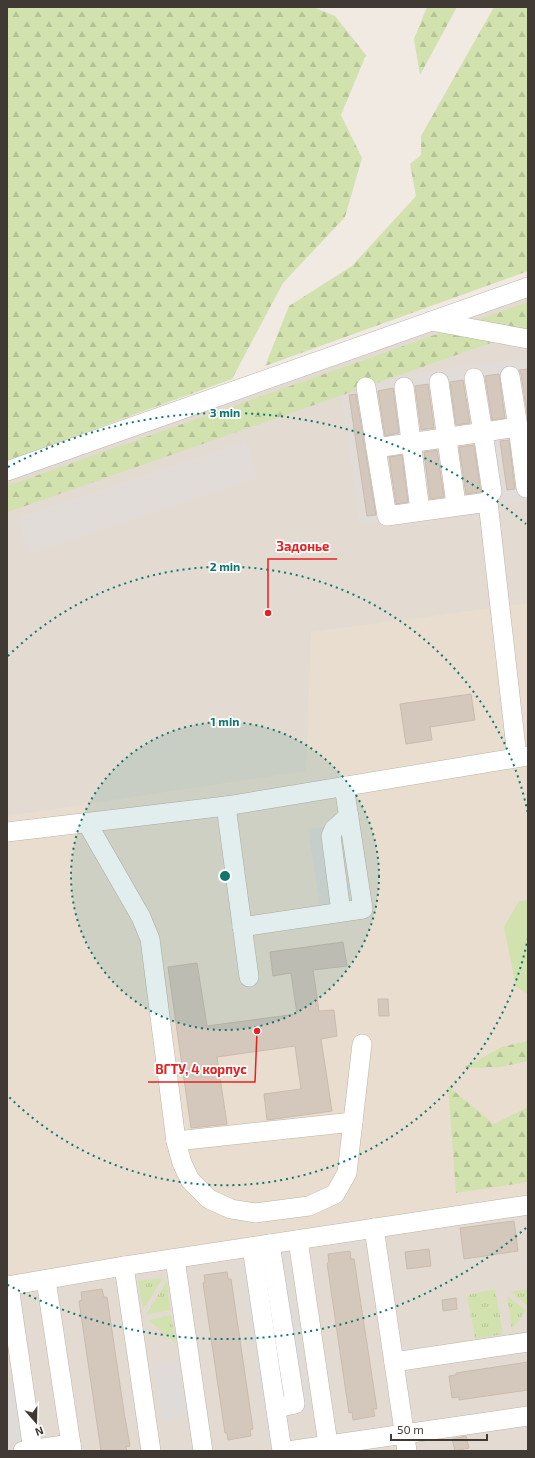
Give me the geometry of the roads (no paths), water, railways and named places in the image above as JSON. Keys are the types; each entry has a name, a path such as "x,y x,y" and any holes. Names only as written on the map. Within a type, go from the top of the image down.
{"street":[{"path":"7,471 528,287"},
{"path":"429,321 528,339"},
{"path":"510,376 526,488"},
{"path":"474,378 484,432 492,492"},
{"path":"439,382 455,497"},
{"path":"7,832 226,806 523,756 488,502 387,516 366,387"},
{"path":"404,387 419,503"},
{"path":"376,448 518,427"},
{"path":"242,927 363,909 344,786"},
{"path":"226,806 249,977"},
{"path":"87,822 141,917 150,939 176,1141 182,1163 190,1180 209,1199 231,1209 254,1213 309,1206 335,1194 347,1173 362,1044"},
{"path":"176,1141 353,1122"},
{"path":"46,1280 71,1447 30,1450 15,1377 8,1286 124,1266 528,1205"},
{"path":"374,1228 406,1442"},
{"path":"298,1240 329,1448"},
{"path":"261,1246 276,1408 282,1451"},
{"path":"175,1259 203,1451"},
{"path":"124,1266 151,1451"},
{"path":"394,1362 528,1342"},
{"path":"298,1450 406,1442 528,1416"}],"place":[{"name":"Задонье","path":"268,613"},
{"name":"ВГТУ, 4 корпус","path":"257,1031"}]}
